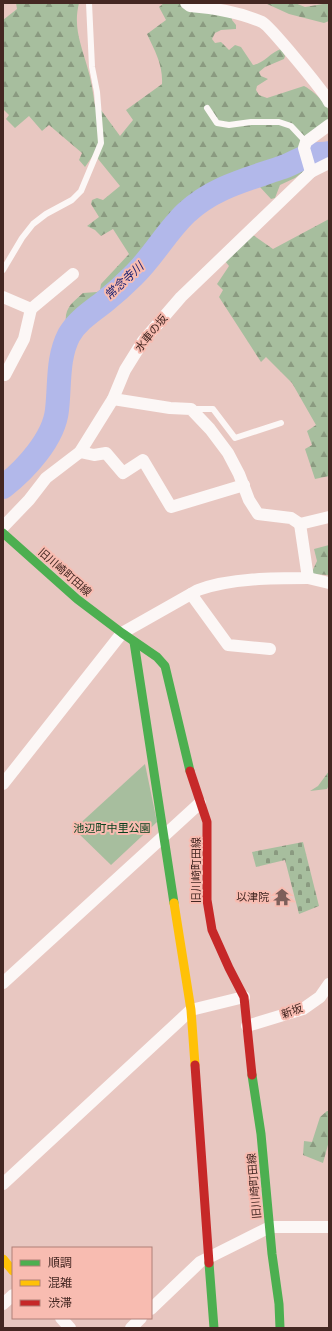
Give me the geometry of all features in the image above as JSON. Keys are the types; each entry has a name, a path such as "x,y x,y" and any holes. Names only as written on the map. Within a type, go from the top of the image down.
{"main road":[{"name":"旧川崎町田線","path":"3,533 77,599 134,642 157,657 165,666 188,766 206,822 208,840 207,900 212,930 244,997 254,1089 261,1134 279,1304 280,1328"},
{"path":"134,642 191,1010 214,1328"},
{"path":"3,1259 12,1269"}],"street":[{"path":"186,3 190,6 220,9 264,22 326,96 329,102"},
{"path":"310,172 306,150 329,125"},
{"name":"水車の坂","path":"3,527 29,500 46,478 80,452 113,399 125,370 143,341 181,297 310,172 329,163"},
{"path":"5,375 24,339 31,309 73,274"},
{"path":"3,297 31,309"},
{"path":"113,399 170,408 191,409 210,429 228,453 244,485 249,500 258,514 291,518 300,524 329,517"},
{"path":"80,452 94,455 106,453 123,473 143,460 171,507 244,485"},
{"path":"300,524 308,578"},
{"path":"3,784 122,633 191,594 211,585 274,578 308,578 329,583"},
{"path":"191,594 228,645 270,649"},
{"path":"3,983 200,803"},
{"name":"新坂","path":"247,1026 303,1008 320,997 329,984"},
{"path":"3,1184 191,1010 244,997"},
{"path":"152,1308 200,1262 270,1227 329,1227"},
{"path":"3,1304 12,1296"},
{"path":"62,1319 70,1328"},
{"path":"131,1328 140,1319"}],"lane":[{"path":"3,270 22,238 33,224 46,214 72,200 81,191 101,143 97,92 92,67 89,3"},
{"path":"207,108 217,123 279,122 291,126 306,150"},
{"path":"191,409 213,408 235,438 281,423"}],"green space":[{"path":"16,3 79,3 77,12 77,28 90,76 95,106 101,110 120,136 133,120 126,110 162,84 160,64 147,34 166,20 159,7 164,3 182,3 231,11 232,20 236,25 236,29 221,30 215,33 212,39 215,43 221,42 229,50 235,45 241,47 253,65 281,49 285,56 284,59 265,67 259,72 261,76 268,79 257,86 256,90 259,95 267,98 304,86 318,96 328,109 329,119 310,136 311,140 329,151 329,160 306,170 295,178 280,185 275,198 271,199 250,176 217,189 203,198 179,218 144,256 148,263 131,281 84,328 78,330 71,336 66,324 66,314 70,306 83,293 97,292 100,290 101,284 129,254 113,229 101,236 95,230 87,226 99,217 91,204 92,200 97,198 103,200 120,186 94,154 85,167 79,160 82,153 49,125 42,131 29,116 15,128 6,119 9,115 3,109 3,20 17,9"},
{"path":"265,3 295,3 305,7 329,3 329,21 324,23 289,14"},
{"path":"329,219 329,476 315,479 305,449 312,445 307,431 316,425 292,383 266,357 261,362 219,297 223,290 217,284 229,266 225,261 253,235 273,249"},
{"path":"329,545 329,575 311,574 317,561 314,549"},
{"name":"池辺町中里公園","path":"145,764 157,822 111,865 74,829"},
{"path":"329,771 329,785 327,789 310,791 318,786"},
{"path":"303,842 319,906 299,914 285,860 256,867 252,852"},
{"path":"329,1111 329,1141 323,1163 303,1155 304,1141 312,1142 320,1117"}],"waterway":[{"name":"常念寺川","path":"3,487 29,463 44,443 50,432 55,421 57,410 62,353 69,335 80,321 133,276 147,261 179,220 197,204 219,190 231,185 284,167 307,156 329,153"}],"traffic: fast":[{"path":"3,533 77,599 157,657 165,666 190,771"},
{"path":"134,642 174,903"},
{"path":"252,1075 261,1134 272,1254 279,1304 280,1328"},
{"path":"209,1263 214,1328"}],"traffic: slow":[{"path":"174,903 191,1010 195,1065"},
{"path":"3,1259 12,1270"}],"traffic: jam":[{"path":"190,771 207,822 207,900 212,930 244,997 252,1075"},
{"path":"195,1065 209,1263"}],"place":[{"name":"以津院","path":"282,897"}]}
